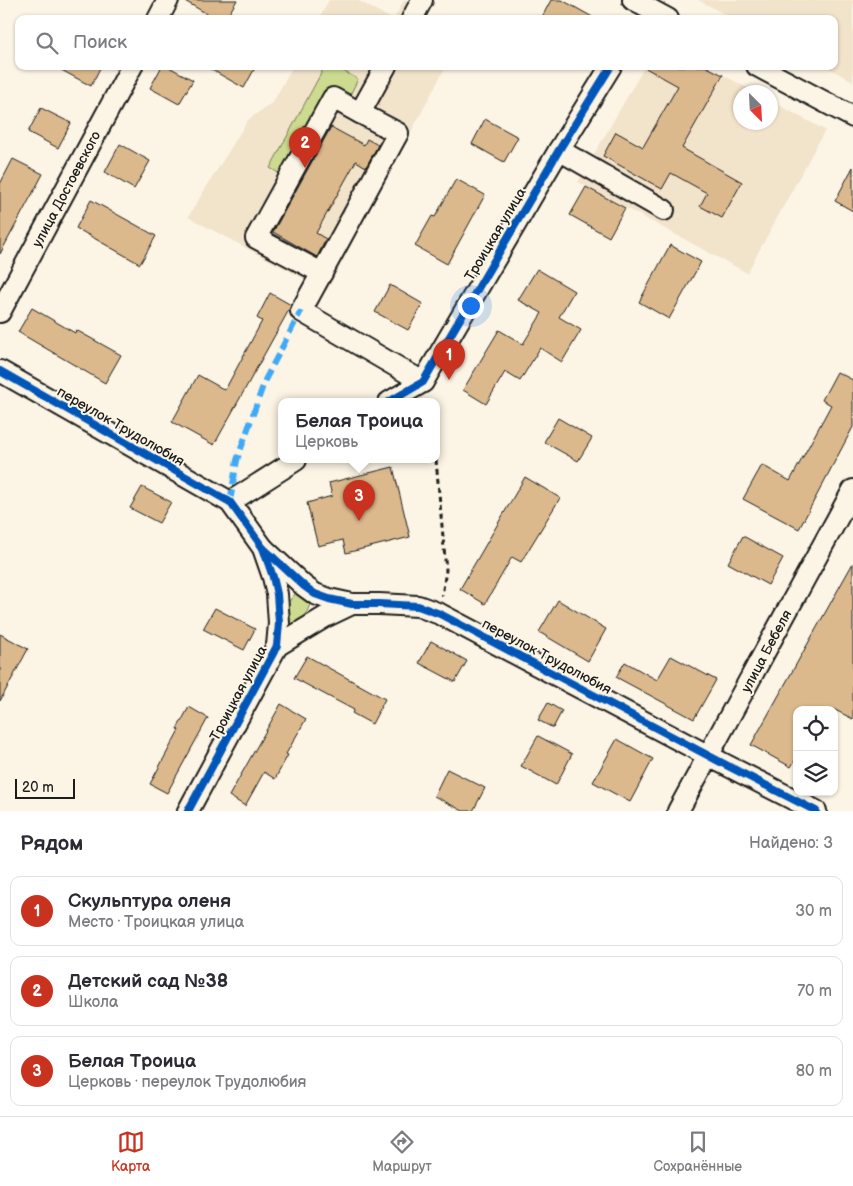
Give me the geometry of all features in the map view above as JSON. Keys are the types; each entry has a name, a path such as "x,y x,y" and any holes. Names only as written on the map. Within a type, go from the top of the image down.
{"street":[{"path":"160,15 168,0"},
{"path":"414,15 422,0"},
{"path":"643,6 660,15"},
{"name":"улица Достоевского","path":"0,312 130,70"},
{"path":"360,113 384,70"},
{"name":"Троицкая улица","path":"397,398 423,382 609,70"},
{"path":"765,70 853,117"},
{"path":"322,273 256,238 333,98 398,134 322,273 301,311 423,382"},
{"path":"560,150 664,210"},
{"name":"переулок Трудолюбия","path":"0,371 230,502"},
{"path":"230,502 291,463"},
{"name":"улица Бебеля","path":"678,811 853,490"},
{"name":"Троицкая улица","path":"188,811 277,646 279,624 274,576 263,548 230,502"},
{"name":"переулок Трудолюбия","path":"263,548 315,594 352,604 418,606 440,614 816,811"},
{"name":"Троицкая улица","path":"277,646 352,604"}],"path":[{"path":"436,463 446,570 440,614"}],"shaded area":[{"path":"329,0 357,0 385,15 321,15"},
{"path":"404,0 430,0 422,15 396,15"},
{"path":"698,0 853,0 853,81 832,70 838,70 838,15 726,15"},
{"path":"291,70 444,70 327,291 188,217 248,120 273,102"},
{"path":"643,70 714,70 742,85 733,85 733,130 778,130 778,105 825,130 747,273 578,182"}],"green space":[{"path":"323,70 341,70 358,79 348,99 331,90 284,176 270,168"},
{"path":"299,589 311,602 305,617 286,627 286,605"}],"building":[{"path":"183,0 237,0 228,15 209,15"},
{"path":"551,0 562,0 589,15 543,15"},
{"path":"61,70 99,70 91,86"},
{"path":"160,70 174,70 193,80 179,104 150,88"},
{"path":"212,70 254,70 244,88"},
{"path":"649,70 713,70 723,75 682,148 742,182 722,218 700,206 707,193 671,173 662,189 603,156 616,132 643,147 678,86"},
{"path":"41,108 71,123 58,148 28,132"},
{"path":"485,119 518,137 504,162 472,144"},
{"path":"331,127 364,145 367,139 378,145 366,167 356,161 316,233 326,239 317,257 273,232"},
{"path":"120,144 150,161 134,189 105,172"},
{"path":"13,159 43,174 0,254 0,184"},
{"path":"853,167 853,211 835,201"},
{"path":"456,179 485,195 447,264 415,246 432,216 435,217"},
{"path":"586,187 625,208 609,237 570,215"},
{"path":"91,200 156,236 140,264 76,228"},
{"path":"670,245 701,262 669,319 639,302"},
{"path":"537,269 574,291 559,317 581,330 562,362 540,348 520,381 505,372 486,404 463,390 499,330 523,344 542,313 518,300"},
{"path":"390,285 423,304 408,330 375,312"},
{"path":"270,293 291,305 290,308 214,445 172,422 198,375 225,390 262,321 257,318"},
{"path":"32,308 75,333 76,330 121,355 105,383 18,332"},
{"path":"837,372 853,380 853,427 799,529 743,499 762,465 790,481 831,405 822,400"},
{"path":"558,418 592,438 578,461 544,442"},
{"path":"393,467 410,537 346,553 343,540 318,546 307,503 332,496 329,483"},
{"path":"525,477 560,498 521,562 512,557 485,604 460,589"},
{"path":"142,487 171,502 159,523 130,508"},
{"path":"743,536 783,558 768,585 728,563"},
{"path":"853,563 853,719 838,712 838,706 793,706 793,764 791,767 751,745"},
{"path":"558,600 606,629 588,661 539,632"},
{"path":"215,608 255,629 244,650 203,629"},
{"path":"0,634 28,649 0,701"},
{"path":"431,641 467,661 455,682 419,663"},
{"path":"307,656 385,699 372,724 352,713 354,710 294,678"},
{"path":"671,656 716,680 694,719 616,677 625,662 657,680"},
{"path":"548,703 562,711 553,728 538,720"},
{"path":"281,704 306,719 286,754 288,755 275,779 264,772 245,806 229,796"},
{"path":"189,707 208,718 167,793 150,784"},
{"path":"538,736 572,754 556,785 521,766"},
{"path":"617,739 653,759 630,802 593,782"},
{"path":"447,769 485,788 473,811 463,811 434,796"}],"marked path":[{"path":"230,502 237,460 265,380 301,311"}],"cycle path":[{"path":"396,398 423,382 559,150 609,70"},
{"path":"0,371 230,502 263,548 277,594 279,623 277,646 188,811"},
{"path":"263,548 315,594 352,604 418,606 440,614 816,811"}],"place":[{"name":"Детский сад №38","path":"305,168"},
{"name":"Скульптура оленя","path":"449,380"},
{"name":"Белая Троица","path":"359,521"}]}
